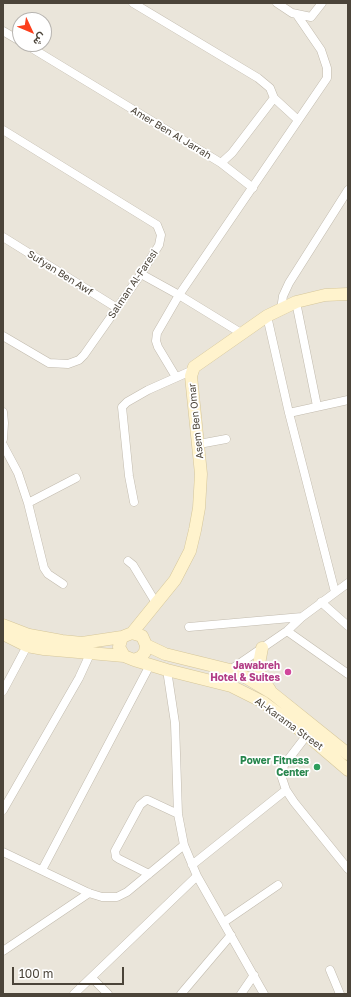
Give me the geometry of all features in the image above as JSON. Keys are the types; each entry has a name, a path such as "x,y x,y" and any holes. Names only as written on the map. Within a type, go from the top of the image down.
{"street":[{"path":"133,3 265,83 270,88 274,98 298,120"},
{"path":"277,3 297,15 311,17 322,3"},
{"path":"176,377 160,352 156,341 162,323 179,295 327,78 328,73 321,50 297,15"},
{"path":"3,31 12,36"},
{"name":"Amer Ben Al Jarrah","path":"38,52 221,163 232,153 274,98"},
{"name":"Salman Al-Faresi","path":"3,130 157,225 161,235 159,245 141,274 84,355 68,364 49,363 3,336"},
{"path":"221,163 253,188"},
{"path":"281,309 283,296 289,283 348,190"},
{"name":"Sufyan Ben Awf","path":"3,237 117,308"},
{"path":"141,274 179,295 241,333"},
{"name":"Asem Ben Omar","path":"129,658 141,657 145,652 135,638 152,608 174,580 190,551 199,508 201,474 191,376 196,365 241,333 267,316 281,309 296,302 325,295 348,294"},
{"path":"296,302 317,406"},
{"path":"267,316 289,413 336,592"},
{"path":"134,502 128,476 122,422 122,407 130,400 193,370"},
{"path":"289,413 348,400"},
{"path":"3,412 3,439"},
{"path":"199,444 226,439"},
{"path":"3,445 18,473 28,503 44,568 48,574 63,584"},
{"path":"28,503 76,478"},
{"path":"128,561 133,565 152,608"},
{"path":"220,682 230,670 287,631 321,602 348,583"},
{"path":"321,602 348,626"},
{"path":"188,627 302,617"},
{"path":"3,625 29,635 82,643 135,638"},
{"path":"287,631 348,674"},
{"name":"Al-Karama Street","path":"3,634 27,646 129,658 167,670 220,682 263,702 307,735 348,770"},
{"path":"129,658 119,647 135,638"},
{"name":"Al-Karama Street","path":"135,638 179,658 230,670 272,693 348,754"},
{"path":"3,691 27,646"},
{"path":"262,648 259,664 260,675 272,693"},
{"path":"3,810 79,678 90,654"},
{"path":"42,870 150,665"},
{"path":"167,670 175,723 178,814 184,845 197,876 264,994"},
{"path":"307,735 284,765 282,778 286,790 294,802 348,868"},
{"path":"192,865 286,790"},
{"path":"149,874 116,857 115,851 140,805 146,800 178,814"},
{"path":"3,852 88,893 102,897 116,897 127,892 184,845"},
{"path":"74,994 197,876"},
{"path":"224,922 278,886"},
{"path":"3,951 88,893"},
{"path":"181,994 230,935"},
{"path":"330,970 340,994"},
{"path":"241,994 254,976"},
{"path":"92,978 108,994"}],"shaded area":[{"path":"3,3 348,3 348,994 3,994"}],"place":[{"name":"Jawabreh Hotel & Suites","path":"288,672"},
{"name":"Power Fitness Center","path":"317,767"}]}
